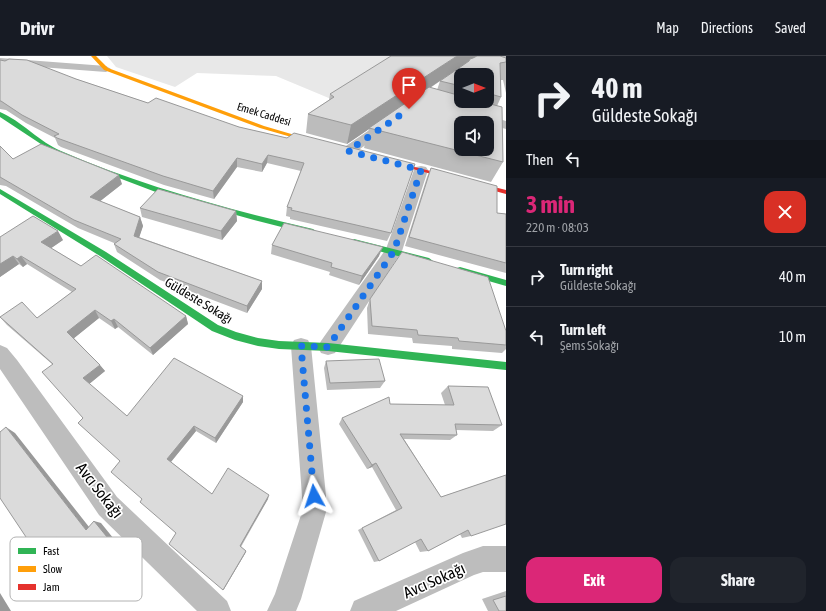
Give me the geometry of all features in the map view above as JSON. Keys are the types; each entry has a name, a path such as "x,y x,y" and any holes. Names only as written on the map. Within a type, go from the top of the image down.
{"street":[{"name":"Emek Caddesi","path":"93,56 106,70 262,127 327,145"},
{"path":"0,61 68,65 106,70"},
{"path":"464,113 506,125"},
{"path":"0,114 55,151 84,163 163,192 254,218 320,234"},
{"path":"344,150 397,117"},
{"path":"344,150 361,154"},
{"path":"374,157 506,192"},
{"path":"328,347 394,251 421,170"},
{"name":"Güldeste Sokağı","path":"0,191 103,254 215,328 235,336 258,342 328,347 506,366"},
{"path":"342,239 394,251 437,264"},
{"path":"452,268 506,283"},
{"path":"281,611 289,592 314,512 314,496 301,346"},
{"name":"Avcı Sokağı","path":"0,354 10,366 108,506 140,537"},
{"name":"Avcı Sokağı","path":"142,539 217,611"},
{"name":"Avcı Sokağı","path":"364,611 472,562 483,559 506,559"}],"shaded area":[{"path":"107,56 412,56 336,101 276,76 197,73 175,87 116,67"}],"building":[{"path":"391,56 457,56 351,125 308,114 334,97 330,94"},
{"path":"477,56 500,56 506,58 506,62 500,63 501,97 494,95 494,68 459,68 470,59"},
{"path":"9,59 27,60 76,79 148,103 156,98 239,127 287,138 294,133 415,164 391,233 291,210 292,208 287,207 304,163 268,155 262,164 237,158 213,191 163,176 57,138 54,136 59,134 22,115 0,101 0,60 5,61"},
{"path":"454,71 454,84 440,81"},
{"path":"429,87 454,94 454,108 494,108 494,105 502,107 503,162 479,156 494,156 494,116 454,116 454,150 369,128"},
{"path":"41,144 119,175 90,197 140,217 134,236 262,281 247,306 158,272 114,244 121,239 74,220 0,177 0,146 13,159"},
{"path":"431,168 497,186 497,213 506,214 506,263 409,237"},
{"path":"158,189 236,211 221,231 140,208"},
{"path":"33,216 58,231 41,242 81,266 96,255 186,316 150,348 114,319 111,321 95,310 67,332 100,365 83,378 127,416 174,358 243,396 215,438 194,426 167,459 212,494 228,468 269,495 240,546 246,551 223,590 169,544 176,533 140,502 142,499 111,472 120,461 78,423 83,418 42,372 53,364 0,317 22,302 37,318 76,289 21,256 17,259 13,256 0,264 0,237"},
{"path":"284,223 383,247 362,276 331,267 332,263 272,245"},
{"path":"402,252 488,277 506,331 506,345 459,341 458,338 418,335 417,330 372,326 370,299"},
{"path":"379,359 385,381 330,383 326,361"},
{"path":"448,386 488,387 502,425 455,424 457,435 400,434 441,497 506,475 506,524 471,536 468,530 428,551 421,539 379,561 362,528 402,508 376,463 372,465 342,418 389,397 390,404 454,405"},
{"path":"6,427 86,530 94,521 107,537 26,537 0,498 0,432"},
{"path":"506,596 506,611 499,611 493,600"}],"traffic: fast":[{"path":"0,114 55,151 76,160 163,192 254,218 313,232"},
{"path":"0,191 103,254 215,328 235,336 258,342 279,345 328,347 506,366"},
{"path":"354,242 429,261"},
{"path":"460,270 506,283"}],"traffic: slow":[{"path":"93,56 106,69 262,127 319,143"}],"traffic: jam":[{"path":"385,160 506,192"}],"route":[{"path":"314,496 301,346 328,347 394,251 421,170 348,151 409,109"}]}
